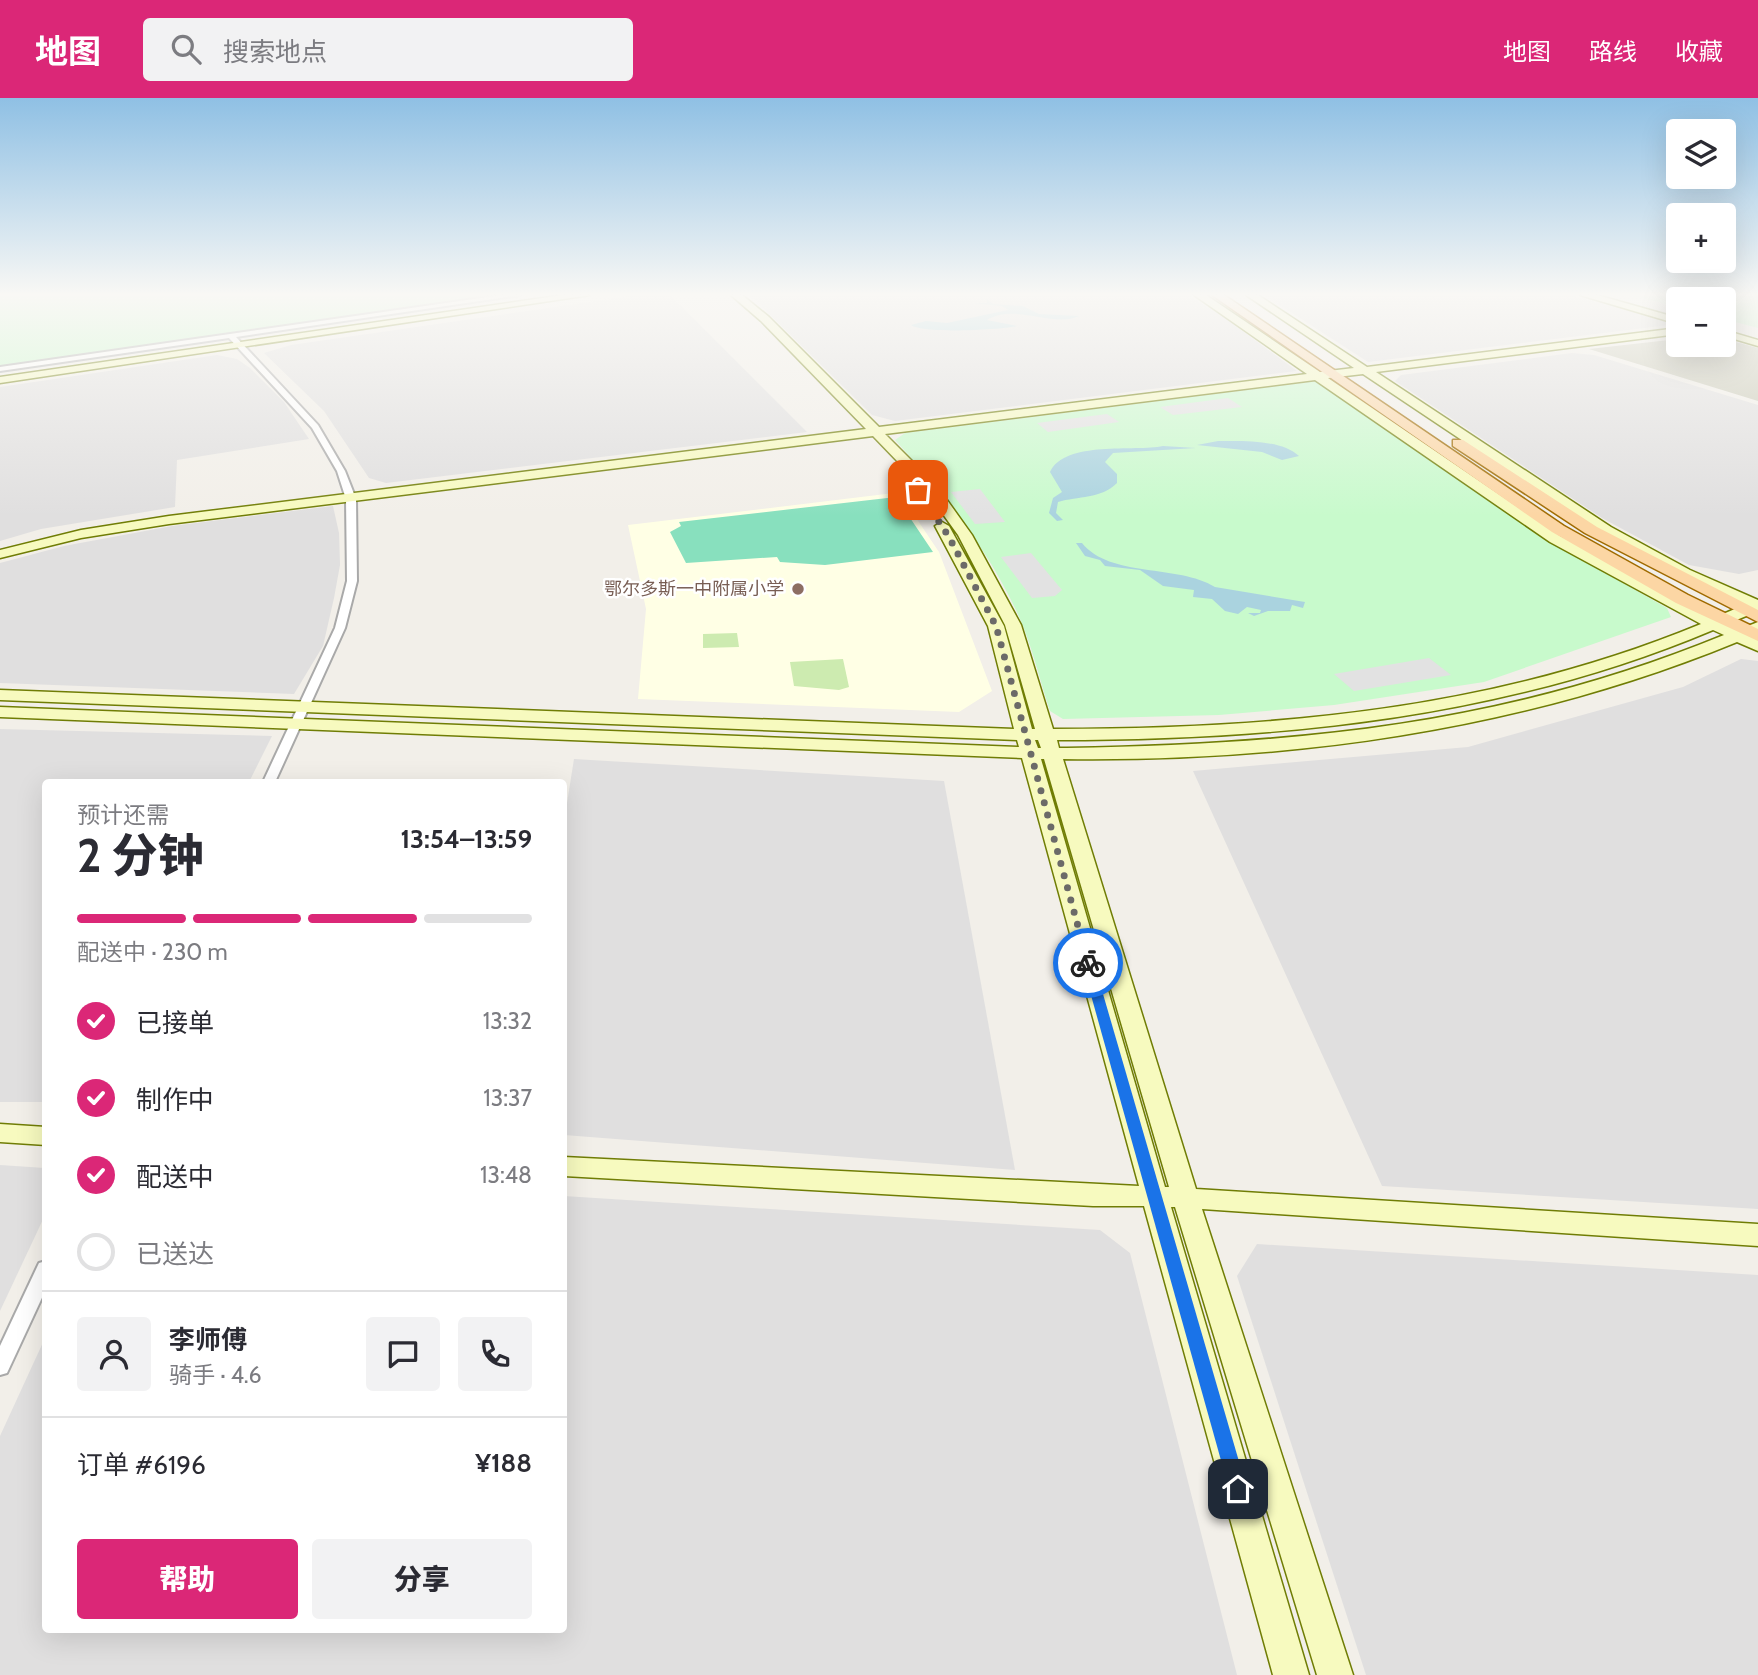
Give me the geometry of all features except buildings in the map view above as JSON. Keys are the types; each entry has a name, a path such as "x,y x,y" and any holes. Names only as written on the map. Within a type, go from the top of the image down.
{"main road":[{"path":"1336,369 1591,530 1753,622"},
{"path":"1337,369 1558,529 1718,622"}],"street":[{"path":"0,372 26,369"},
{"path":"0,380 69,369"},
{"path":"261,369 315,427 341,471 350,496 352,581 341,628 270,779"},
{"path":"801,369 932,489 965,535 1013,625 1037,745 1154,1196 1291,1675"},
{"path":"811,369 869,431"},
{"path":"1336,369 1342,372"},
{"path":"1338,369 1342,372"},
{"path":"0,554 81,534 169,520 1369,369"},
{"path":"0,548 78,528 169,513 350,496"},
{"path":"0,712 295,726 1037,745 1228,732 1348,720 1449,705 1535,686 1617,662 1718,622 1753,622"},
{"path":"1718,622 1753,622"},
{"path":"0,695 304,707 1037,745 1097,756 1240,749 1366,738 1469,721 1559,700 1641,676 1753,622"},
{"path":"1037,745 1335,1675"},
{"path":"0,1133 42,1136"},
{"path":"567,1167 1093,1196 1154,1196 1758,1235"},
{"path":"0,1367 42,1277"}],"shaded area":[{"path":"125,369 251,369 284,402 309,439 177,460 175,507 41,529 0,541 0,387"},
{"path":"280,369 744,369 807,432 386,483 369,478 324,411"},
{"path":"825,369 1294,369 1297,371 895,421 872,415"},
{"path":"1451,369 1639,369 1758,405 1758,570 1739,574 1689,565 1602,518 1395,381 1401,375"},
{"path":"1653,369 1758,369 1758,401"},
{"path":"1228,398 1242,407 1173,415 1160,407"},
{"path":"1107,414 1119,422 1048,432 1037,423"},
{"path":"980,489 1005,522 975,524 951,492"},
{"name":"鄂尔多斯一中附属小学","path":"894,493 902,497 939,552 992,691 959,712 638,699 646,609 628,525"},
{"path":"333,506 339,533 340,565 334,598 323,646 294,694 0,683 0,563 64,546 172,526"},
{"path":"1031,553 1062,590 1055,596 1032,598 1001,557"},
{"path":"1429,658 1451,675 1354,691 1334,674"},
{"path":"1741,659 1758,661 1758,1209 1382,1186 1193,771 1468,747 1683,687"},
{"path":"0,729 272,736 250,779 42,779 42,1102 0,1102"},
{"path":"574,759 944,781 1015,1170 567,1135 567,803"},
{"path":"0,1165 42,1168 42,1222 0,1311"},
{"path":"567,1196 1100,1230 1130,1253 1237,1675 0,1675 0,1436 42,1345 42,1633 567,1633"},
{"path":"1257,1244 1758,1275 1758,1675 1366,1675 1237,1276"}],"green space":[{"path":"1318,381 1556,545 1667,608 1671,617 1484,682 1334,705 1219,715 1063,719 1050,711 1021,622 991,563 946,500 895,440 905,433"},
{"path":"896,497 933,552 825,565 780,562 777,557 686,563 670,532 681,526 679,522"},
{"path":"737,633 739,647 703,648 703,634"},
{"path":"843,659 849,687 839,690 794,686 790,662"}],"water":[{"path":"1218,441 1272,444 1291,450 1299,456 1282,460 1262,452 1197,445"},
{"path":"1163,446 1196,448 1113,453 1105,462 1117,474 1117,483 1104,492 1058,502 1056,513 1063,520 1057,521 1049,513 1053,498 1062,492 1050,472 1058,462 1085,451"},
{"path":"1076,543 1082,543 1094,554 1109,561 1127,566 1183,575 1215,587 1305,602 1303,608 1292,605 1290,611 1268,611 1254,616 1248,613 1260,613 1261,610 1247,607 1238,614 1225,611 1212,599 1193,597 1194,590 1163,586 1140,570 1105,566 1100,560 1085,556"}],"way so far":[{"path":"918,490 949,537 996,626 1088,963"}],"place":[{"name":"鄂尔多斯一中附属小学","path":"798,589"}],"route":[{"path":"1088,963 1238,1489"}]}
